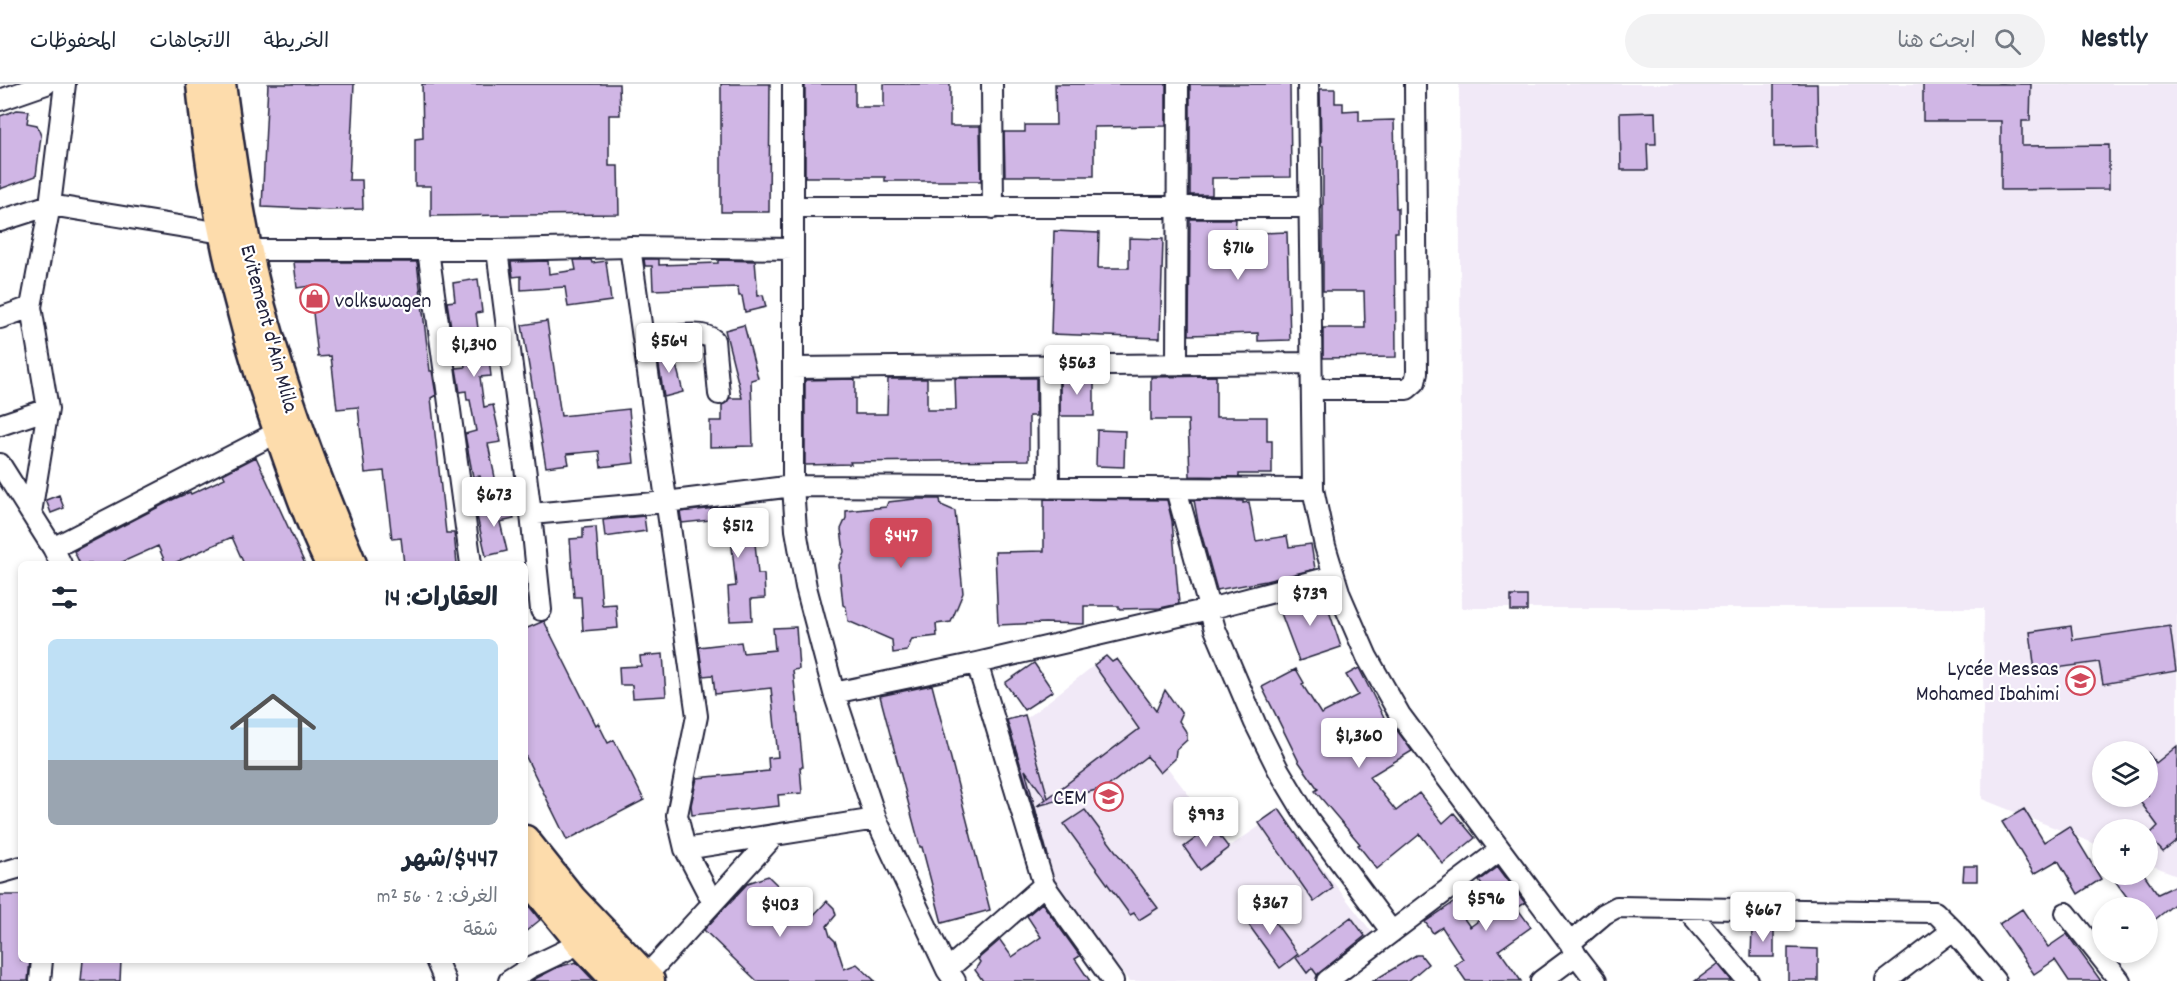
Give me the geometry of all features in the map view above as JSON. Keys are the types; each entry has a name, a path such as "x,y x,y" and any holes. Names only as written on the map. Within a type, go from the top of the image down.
{"highway":[{"name":"Evitement d'Ain Mlila","path":"201,84 205,131 232,244 245,329 298,489 329,561"},
{"name":"Evitement d'Ain Mlila","path":"221,84 234,177 232,244 265,323 292,410 351,561"},
{"path":"528,844 572,899 648,979"},
{"path":"528,879 581,943 617,981"}],"street":[{"path":"0,100 46,84"},
{"path":"31,513 48,410 31,307 50,205 65,84"},
{"path":"793,84 793,486 796,530 806,587 834,693 876,819 951,975 1044,885"},
{"path":"992,84 993,208"},
{"path":"1177,363 1178,84"},
{"path":"1308,84 1313,489 1325,546 1340,595 1367,657 1400,715 1596,981"},
{"path":"1312,389 1407,389 1415,382 1417,373 1415,84"},
{"path":"0,221 50,205 232,244 428,250 630,246 793,249"},
{"path":"794,207 1310,207"},
{"path":"630,246 697,716 677,815 685,849 713,903"},
{"path":"428,250 471,561"},
{"path":"497,250 541,610"},
{"path":"0,318 31,307"},
{"path":"644,344 707,334 714,340 719,394"},
{"path":"793,368 1311,363"},
{"path":"1048,365 1049,488"},
{"path":"0,425 48,410"},
{"path":"0,464 57,556 278,432"},
{"path":"531,514 666,502 793,486 1313,489"},
{"path":"1176,489 1215,629 1250,712 1278,769 1308,819 1392,932"},
{"path":"462,499 528,490"},
{"path":"834,693 977,663 1209,609 1334,576"},
{"path":"977,663 1044,885 1113,981"},
{"path":"685,849 876,819"},
{"path":"648,979 775,835"},
{"path":"1327,981 1500,850"},
{"path":"0,873 18,868"},
{"path":"1541,981 1604,914 1617,907 1688,910 1935,912 1995,981"},
{"path":"1688,910 1748,981"},
{"path":"2066,913 2120,981"},
{"path":"1886,981 1953,930"},
{"path":"509,981 529,968 581,943"},
{"path":"40,981 42,963"},
{"path":"437,963 445,981"}],"shaded area":[{"path":"1459,84 2177,84 2177,875 2158,868 2158,819 2092,819 2092,843 1982,799 1984,608 1462,608"},
{"name":"CEM","path":"1106,656 1112,662 1117,659 1158,713 1182,714 1179,723 1187,733 1187,740 1182,745 1176,746 1167,767 1229,847 1282,811 1293,830 1374,935 1316,981 1129,981 1056,887 1008,733"}],"building":[{"path":"268,84 354,84 349,180 362,180 363,209 262,207"},
{"path":"422,84 619,84 620,115 609,115 609,166 618,166 619,214 431,216 431,186 415,186 415,139 423,138"},
{"path":"721,84 770,84 769,212 721,212"},
{"path":"805,84 855,84 855,107 884,107 884,84 950,84 950,126 980,126 981,181 885,181 885,177 805,177"},
{"path":"1055,84 1166,84 1166,126 1094,127 1094,176 1005,176 1004,132 1025,132 1025,125 1056,125"},
{"path":"1190,84 1290,84 1291,177 1212,178 1212,195 1190,195"},
{"path":"1774,84 1817,84 1818,146 1774,147"},
{"path":"1923,84 2031,84 2030,121 2022,121 2022,146 2109,145 2109,189 2001,190 2001,121 1923,121"},
{"path":"1320,89 1335,89 1335,103 1343,103 1343,111 1359,110 1359,121 1394,120 1396,208 1398,208 1398,232 1395,232 1396,357 1323,358 1323,328 1365,328 1364,291 1323,291 1323,146 1321,146"},
{"path":"17,110 29,111 27,123 37,125 41,136 36,176 0,189 0,116"},
{"path":"1655,112 1656,144 1647,144 1648,170 1621,170 1620,113"},
{"path":"1190,219 1236,219 1235,234 1287,232 1290,340 1258,341 1258,333 1189,335"},
{"path":"1054,231 1099,233 1098,268 1129,268 1129,238 1163,239 1160,338 1051,334"},
{"path":"644,259 659,259 659,265 718,263 718,260 755,261 758,296 763,295 766,307 745,312 738,287 653,290 652,266 645,266"},
{"path":"574,260 591,260 592,263 606,261 611,301 568,307 565,287 521,290 521,276 513,277 511,262 548,261 549,274 576,270"},
{"path":"294,262 417,262 430,371 432,371 436,395 431,398 446,533 454,533 457,561 404,561 401,538 392,539 384,471 365,473 358,407 337,409 331,356 318,357 310,286 297,288"},
{"path":"478,279 482,312 476,313 482,360 489,359 491,376 480,377 484,407 493,405 501,442 488,444 496,482 482,484 480,476 473,477 465,434 476,431 470,400 467,400 466,391 460,392 456,368 465,367 460,332 452,333 447,302 455,301 453,283"},
{"path":"547,321 561,416 629,409 634,463 601,467 599,451 567,454 569,464 546,467 522,325"},
{"path":"744,325 758,378 751,380 753,446 710,447 710,421 722,421 722,405 730,398 742,398 725,330"},
{"path":"672,349 683,392 664,397 657,353"},
{"path":"1216,376 1216,417 1267,417 1267,441 1272,441 1272,474 1239,474 1239,477 1190,476 1188,420 1151,420 1151,377"},
{"path":"1060,377 1094,377 1094,416 1060,416"},
{"path":"955,378 1036,378 1036,416 1029,416 1029,460 850,462 851,464 805,465 805,380 855,379 855,414 887,414 888,379 927,379 927,410 956,410"},
{"path":"1097,430 1125,431 1124,467 1096,466"},
{"path":"256,457 304,561 243,561 232,537 179,561 165,561 158,546 125,561 79,561 74,551 174,499 190,492 191,494 225,478 223,474"},
{"path":"59,495 64,508 51,513 46,500"},
{"path":"940,499 941,505 955,511 963,593 951,622 936,624 937,636 912,639 907,651 893,653 892,640 848,621 846,607 843,605 839,565 844,552 841,529 846,518 846,511 886,507 888,502"},
{"path":"1044,499 1167,500 1172,521 1179,604 1160,608 1119,609 1119,606 1084,606 1084,624 998,625 995,552 1044,551"},
{"path":"1194,500 1249,502 1256,541 1287,536 1289,547 1311,544 1315,569 1217,590"},
{"path":"510,505 514,519 500,522 507,551 486,556 476,512"},
{"path":"733,506 734,514 752,512 758,574 764,574 765,598 751,599 752,620 730,621 728,587 736,586 729,518 682,523 680,512"},
{"path":"644,516 646,531 605,537 603,520"},
{"path":"596,527 602,605 616,604 618,628 583,631 581,597 574,597 570,539 583,538 583,528"},
{"path":"1323,593 1341,647 1299,661 1279,608"},
{"path":"1511,596 1527,596 1527,611 1511,611"},
{"path":"544,621 596,725 598,723 608,743 614,740 644,800 567,840 528,761 528,628"},
{"path":"2071,626 2073,640 2170,626 2176,671 2103,684 2099,662 2035,671 2030,632"},
{"path":"796,627 799,669 793,670 803,767 800,767 802,793 778,795 779,806 692,815 691,805 697,778 769,771 768,758 778,757 771,688 715,694 713,675 703,676 699,647 741,642 743,653 775,650 773,628"},
{"path":"663,654 666,696 633,698 632,685 620,685 619,667 641,666 640,656"},
{"path":"1106,656 1112,662 1117,659 1156,711 1165,690 1182,714 1179,721 1187,733 1187,740 1176,750 1175,759 1160,773 1147,756 1107,787 1037,806 1046,799 1025,770 1048,856 1007,720 1025,715 1048,798 1139,729 1094,665"},
{"path":"1034,663 1053,691 1024,710 1005,683"},
{"path":"1359,668 1386,721 1389,719 1412,751 1369,777 1396,811 1419,793 1443,823 1454,813 1475,838 1443,864 1420,834 1377,869 1358,845 1360,844 1315,791 1318,789 1299,762 1262,687 1296,669 1304,683 1302,684 1321,714 1358,695 1346,675"},
{"path":"932,685 990,910 942,923 880,696"},
{"path":"2177,746 2177,841 2163,852 2158,847 2158,819 2153,819 2144,807 2158,807 2158,761"},
{"path":"1279,809 1333,888 1314,902 1259,823"},
{"path":"2024,809 2044,842 2069,826 2092,864 2092,885 2078,894 2058,860 2034,874 2002,822"},
{"path":"1085,810 1158,908 1139,920 1134,913 1130,915 1064,824"},
{"path":"1212,826 1229,848 1200,870 1184,847"},
{"path":"1964,866 1977,866 1977,881 1963,881"},
{"path":"1498,867 1525,903 1517,908 1531,927 1499,950 1521,981 1466,981 1455,965 1463,959 1442,927 1433,933 1425,922 1453,903 1470,927 1497,907 1479,881"},
{"path":"768,876 811,918 827,901 834,908 836,915 827,926 830,936 835,941 844,969 857,964 875,981 757,981 704,930 748,883"},
{"path":"2118,885 2152,885 2158,894 2177,885 2177,902 2158,917 2158,897 2127,897"},
{"path":"0,895 18,895 18,963 30,963 28,981 0,981"},
{"path":"1042,903 1080,956 1075,959 1090,981 983,981 975,970 980,962 978,959 1000,940 1012,957 1041,937 1027,916"},
{"path":"1261,903 1298,954 1280,968 1243,917"},
{"path":"528,905 540,920 528,930"},
{"path":"2022,909 2048,947 2067,934 2101,981 2069,981 2055,960 2034,974 1999,924"},
{"path":"1351,917 1365,936 1317,975 1312,968 1307,973 1296,958"},
{"path":"1752,928 1774,928 1774,957 1751,957"},
{"path":"1788,948 1818,949 1818,981 1788,981"},
{"path":"1416,955 1421,955 1428,964 1408,981 1373,981"},
{"path":"576,962 594,981 531,981 558,967"},
{"path":"83,963 121,963 120,981 81,981"},
{"path":"1718,964 1732,981 1695,981"}],"place":[{"name":"volkswagen","path":"314,299"},
{"name":"Lycée Messas Mohamed Ibahimi","path":"2080,680"},
{"name":"CEM","path":"1108,796"}]}
